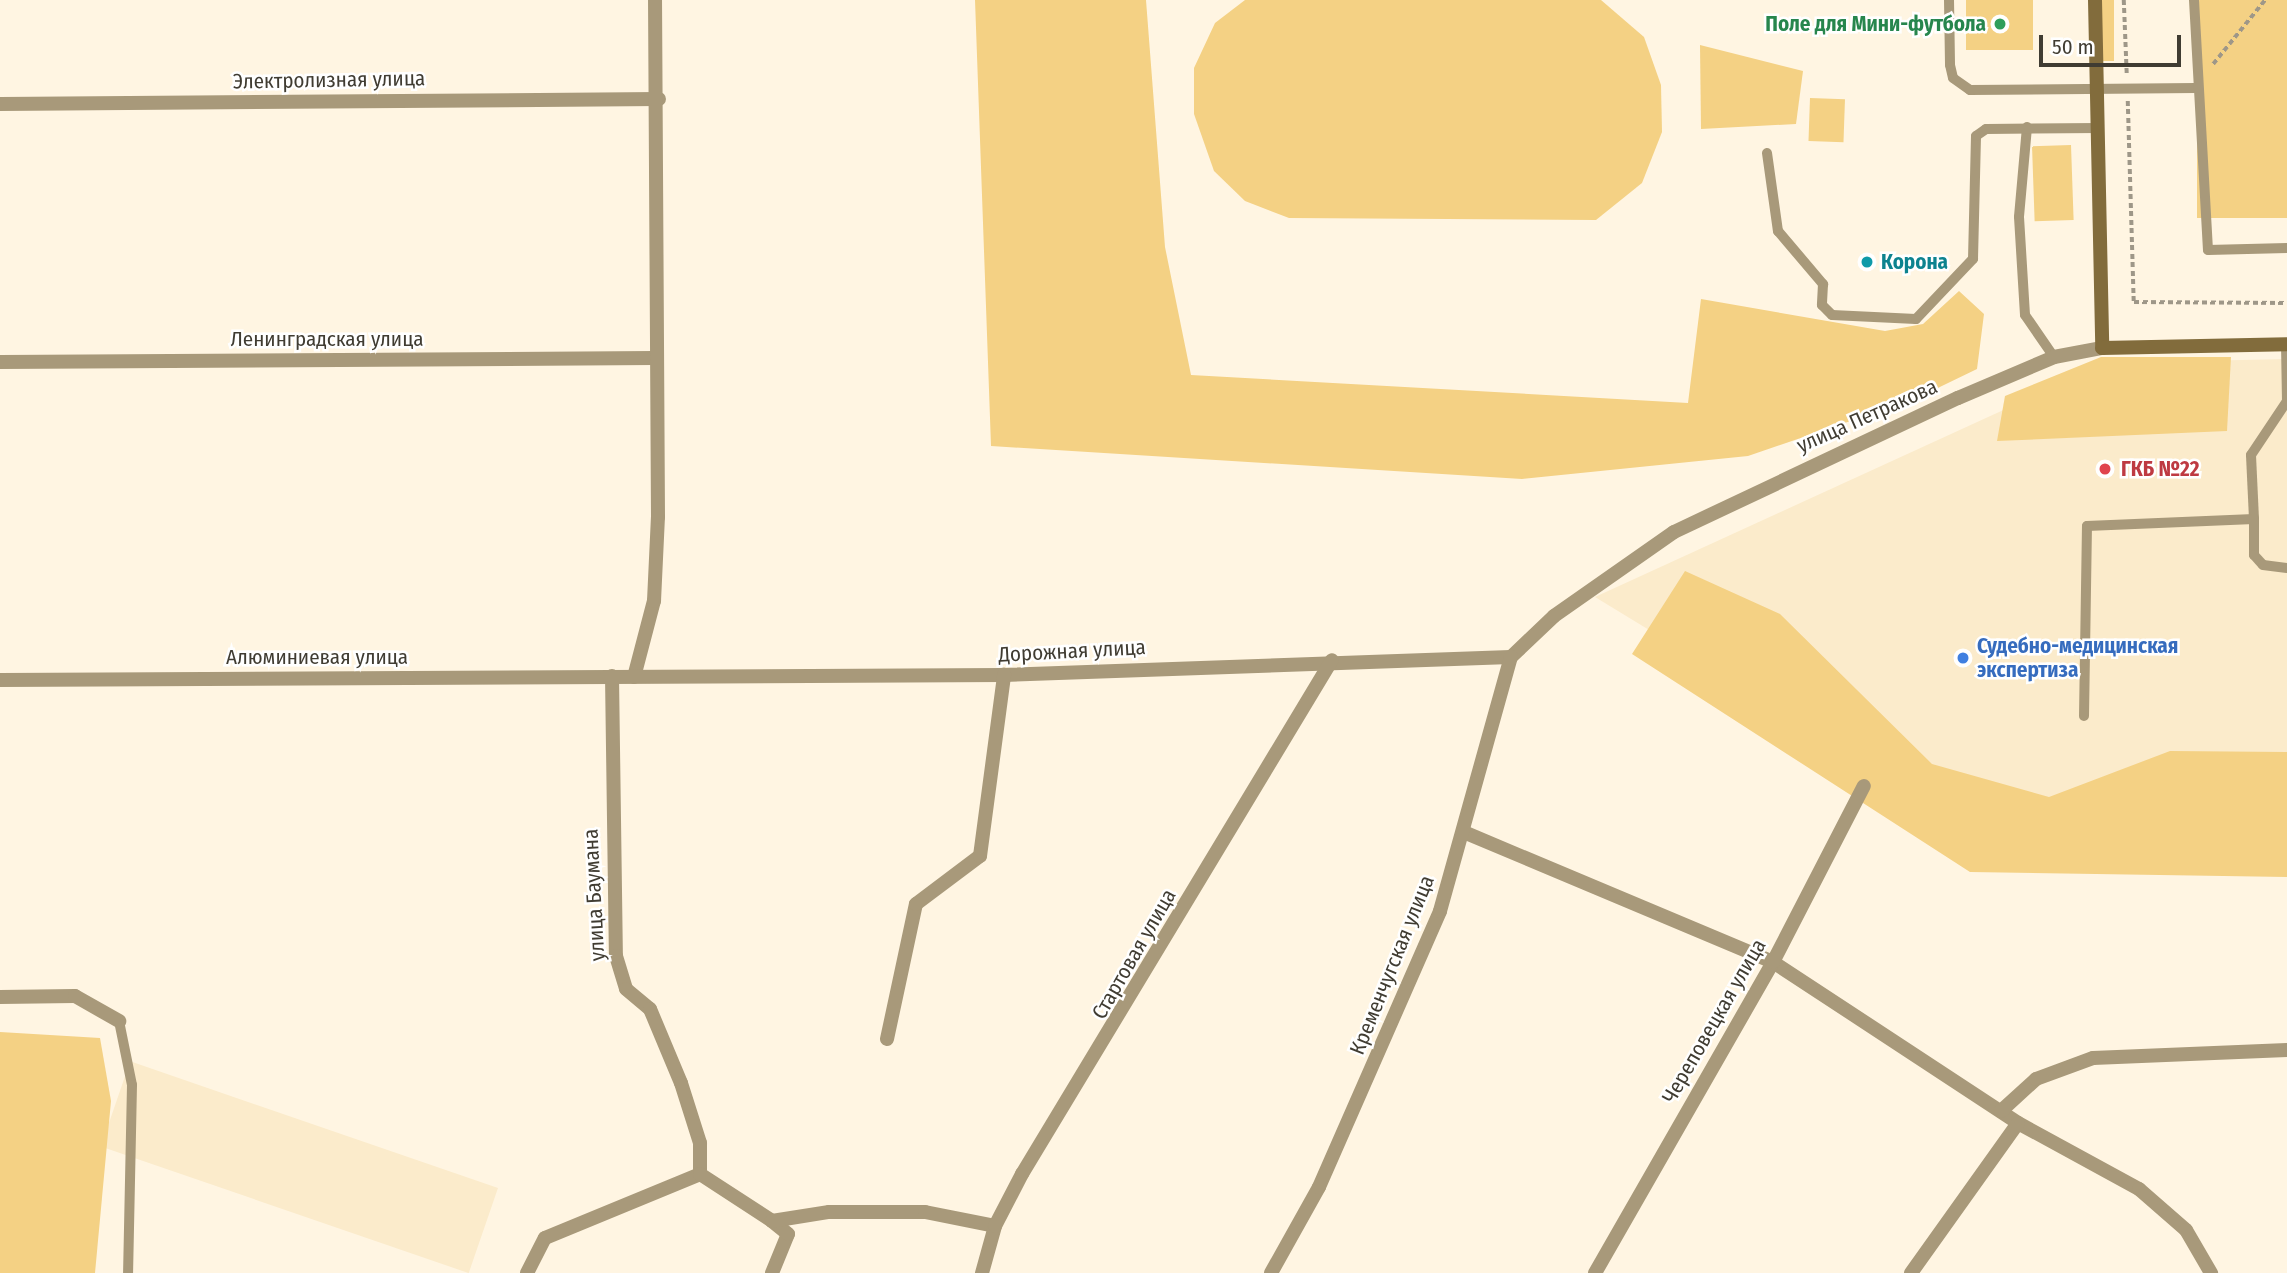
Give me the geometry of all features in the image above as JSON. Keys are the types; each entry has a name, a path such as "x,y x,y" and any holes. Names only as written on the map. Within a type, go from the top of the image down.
{"street":[{"path":"634,677 654,601 654,358 659,99 655,0"},
{"path":"2095,0 2099,91 2102,348"},
{"name":"Электролизная улица","path":"0,104 659,99"},
{"name":"улица Петракова","path":"1511,657 1554,617 1674,532 2054,357 2102,348 2287,344"},
{"name":"Ленинградская улица","path":"0,362 654,358"},
{"name":"Дорожная улица","path":"634,677 1004,675 1332,660 1511,657"},
{"name":"Кременчугская улица","path":"1270,1273 1375,1066 1466,833 1511,657"},
{"name":"Стартовая улица","path":"982,1273 995,1226 1332,660"},
{"path":"887,1039 916,904 980,856 1004,675"},
{"name":"улица Баумана","path":"612,676 615,956 626,989 650,1009 681,1083 700,1143 700,1174"},
{"name":"Алюминиевая улица","path":"0,680 634,677"},
{"name":"Череповецкая улица","path":"1595,1273 1773,962 1864,786"},
{"path":"1466,833 1773,962 2018,1123 2139,1189 2186,1230 2211,1273"},
{"path":"0,997 75,996 119,1021"},
{"path":"2001,1111 2036,1079 2093,1058 2287,1050"},
{"path":"1911,1273 2018,1123"},
{"path":"527,1273 545,1238 700,1174 788,1234 772,1273"},
{"path":"772,1222 829,1212 925,1212 995,1226"}],"lane":[{"path":"1949,0 1950,65 1959,85 2099,91 2197,85"},
{"path":"2194,0 2208,250 2287,248"},
{"path":"2027,127 2018,217 2025,315 2054,357"},
{"path":"1766,153 1778,231 1823,285 1822,305 1832,315 1916,319 1973,259 1976,136 1986,129 2099,128"},
{"path":"2287,344 2287,401 2251,455 2254,555 2263,565 2287,568"},
{"path":"2084,716 2087,526 2254,519"},
{"path":"119,1021 132,1085 128,1273"}],"path":[{"path":"2124,0 2134,302 2287,303"},
{"path":"2197,85 2264,0"}],"shaded area":[{"path":"975,0 1146,0 1165,247 1191,375 1688,403 1701,299 1885,331 1923,324 1959,291 1984,314 1977,369 1915,399 1748,456 1522,479 991,446"},
{"path":"1245,0 1601,0 1644,37 1661,85 1662,132 1642,183 1596,220 1289,218 1245,201 1214,171 1194,114 1194,68 1215,23"},
{"name":"Поле для Мини-футбола","path":"1966,0 2033,0 2033,50 1966,50"},
{"path":"2097,0 2114,0 2114,61 2097,61"},
{"path":"2197,0 2287,0 2287,218 2197,218"},
{"path":"1700,45 1803,71 1796,124 1701,129"},
{"path":"1810,98 1845,99 1843,142 1808,141"},
{"path":"2071,145 2074,220 2035,221 2032,146"},
{"path":"2101,357 2231,357 2227,431 1997,441 2005,396"},
{"path":"2287,359 2287,827 2002,845 1595,597 2106,363"},
{"path":"1685,571 1780,614 1932,764 2049,797 2170,751 2287,752 2287,877 1970,872 1632,654"},
{"path":"0,1032 100,1038 111,1101 95,1273 0,1273"},
{"path":"130,1061 498,1188 468,1273 101,1146"}],"place":[{"name":"Поле для Мини-футбола","path":"2000,24"},
{"name":"Корона","path":"1867,262"},
{"name":"ГКБ №22","path":"2105,469"},
{"name":"Судебно-медицинская экспертиза","path":"1963,658"}]}
